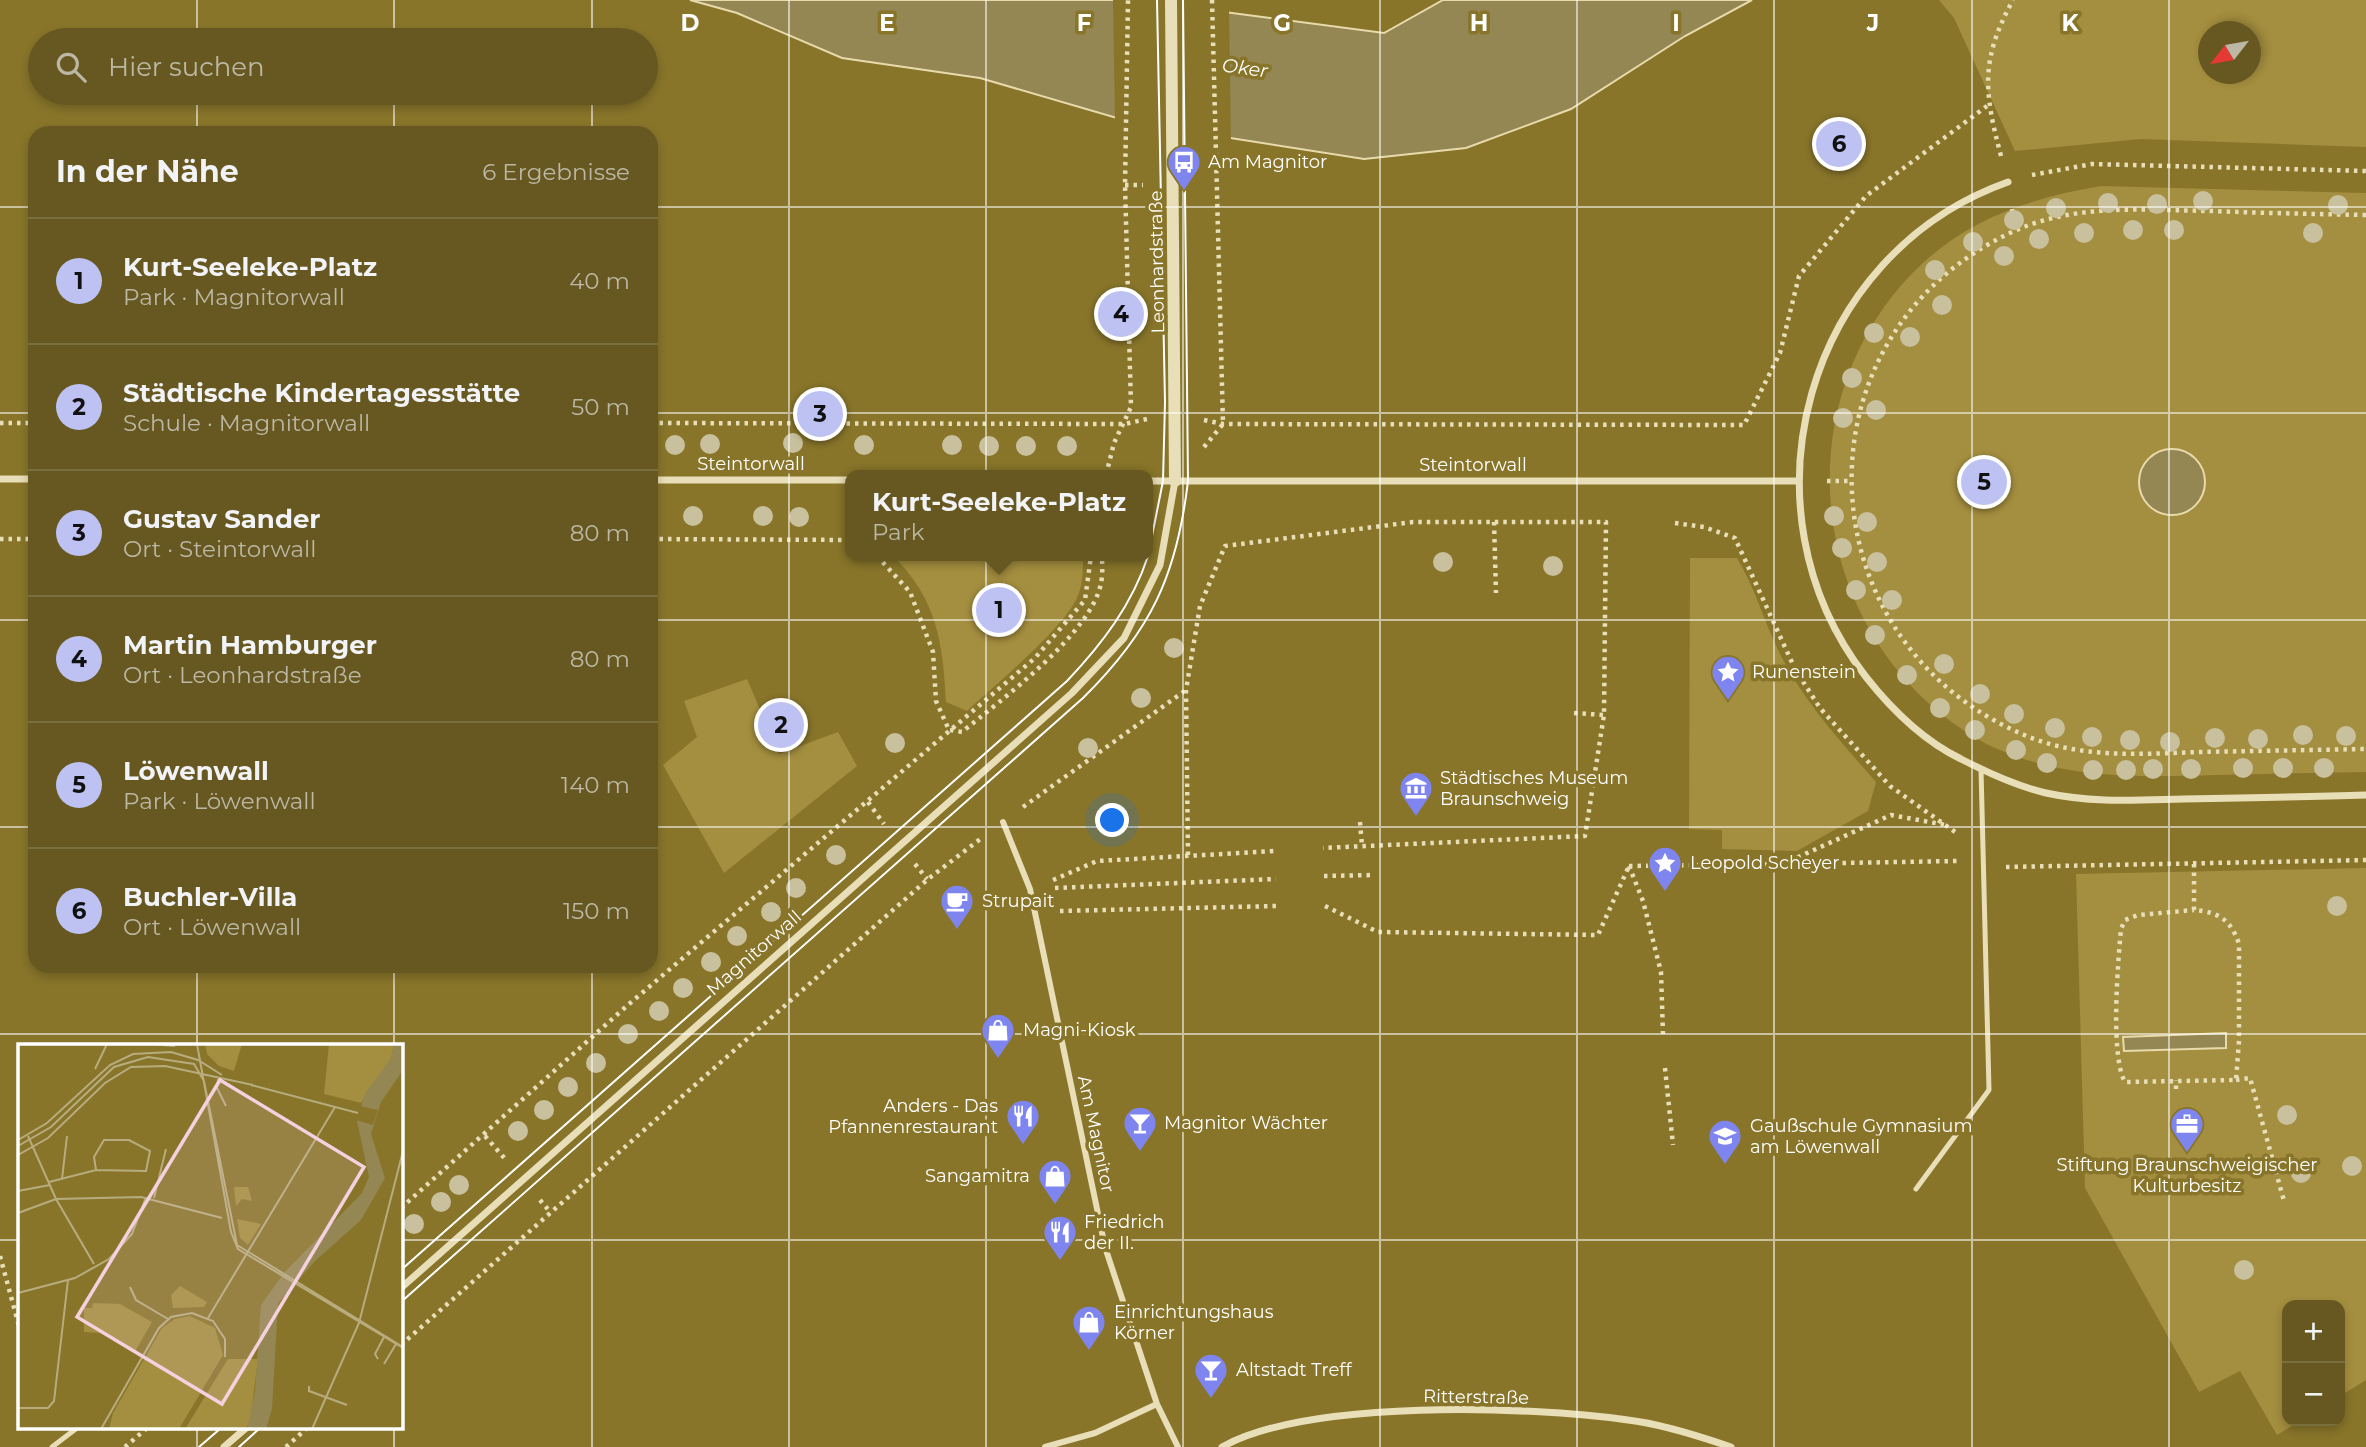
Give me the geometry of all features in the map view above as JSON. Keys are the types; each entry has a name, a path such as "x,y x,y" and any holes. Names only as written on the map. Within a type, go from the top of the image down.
{"street":[{"name":"Leonhardstraße","path":"1171,0 1175,481"},
{"path":"2008,182 1957,205 1918,232 1882,265 1853,302 1829,343 1812,388 1802,434 1798,481 1801,529 1812,575 1830,620 1853,661 1883,698 1918,731 1957,758 2046,793 2093,800 2366,795"},
{"path":"0,479 28,479"},
{"name":"Steintorwall","path":"658,480 845,480"},
{"name":"Steintorwall","path":"1153,481 1798,481"},
{"name":"Magnitorwall","path":"402,1287 1072,693 1124,638 1160,565 1175,481"},
{"name":"Am Magnitor","path":"1003,822 1030,889 1105,1247 1157,1404 1178,1447"},
{"path":"1045,1447 1095,1433 1157,1404"},
{"name":"Ritterstraße","path":"1222,1447 1280,1425 1294,1423 1388,1412 1519,1412 1629,1420 1731,1447"},
{"path":"224,1447 244,1430"}],"lane":[{"path":"1916,1189 1989,1090 1981,769"},
{"path":"52,1447 74,1430"}],"path":[{"path":"1107,470 1114,443 1131,407 1125,185 1128,0"},
{"path":"1212,0 1223,424"},
{"path":"2013,0 1995,32 1988,71 1987,106 2008,182 2045,171 2092,164 2366,171"},
{"path":"1203,419 1223,424 1744,425 1780,353 1799,276 1866,196 1987,106"},
{"path":"1125,185 1147,185"},
{"path":"1207,186 1215,185"},
{"path":"2366,215 2102,209 2057,216 2005,236 1975,252 1939,280 1908,313 1884,351 1866,392 1854,436 1851,481 1855,530 1866,570 1882,609 1905,644 1933,676 1965,703 2001,725 2081,751 2115,753 2366,749"},
{"path":"658,423 1125,424 1151,418"},
{"path":"0,422 28,423"},
{"path":"1188,855 1186,690 1200,606 1225,546 1413,522 1606,522 1604,715 1585,836 1323,848"},
{"path":"1494,522 1496,593"},
{"path":"1675,523 1704,527 1735,538 1795,669 1820,708 1890,786 1950,825 1983,860"},
{"path":"0,539 28,539"},
{"path":"658,540 845,540"},
{"path":"882,561 910,592 933,652 936,701 949,730"},
{"path":"402,1207 485,1136 629,1004 1035,658 1085,600 1090,561"},
{"path":"949,730 962,732 1041,667 1091,609 1101,584 1102,561"},
{"path":"402,1344 918,887 1186,690"},
{"path":"1574,713 1604,715"},
{"path":"1783,863 1891,815 1950,825 1983,818"},
{"path":"1360,822 1362,846"},
{"path":"1030,889 1097,861 1275,851"},
{"path":"1629,866 1983,860 2003,867 2366,860"},
{"path":"2194,864 2194,910"},
{"path":"1325,906 1378,932 1598,935 1629,866"},
{"path":"1629,866 1643,901 1661,972 1663,1034"},
{"path":"1324,877 1373,875"},
{"path":"1030,889 1276,879"},
{"path":"1034,911 1276,906"},
{"path":"2236,1080 2239,1041 2239,944 2234,929 2224,917 2194,910 2138,915 2125,920 2121,929 2116,1038 2118,1070 2125,1082 2176,1080 2236,1080 2250,1079 2284,1201"},
{"path":"1665,1068 1673,1145"},
{"path":"2176,1080 2176,1089"},
{"path":"485,1136 507,1162"},
{"path":"0,1256 18,1322"},
{"path":"125,1447 145,1430"},
{"path":"286,1447 305,1430"}],"shaded area":[{"path":"1939,0 2366,0 2366,147 2141,139 2015,151 1954,18"},
{"path":"2101,186 2366,193 2366,772 2131,776 2049,766 1995,748 1946,718 1904,678 1870,630 1846,578 1833,522 1830,466 1838,410 1856,356 1885,306 1924,262 1964,232 2030,203"},
{"path":"1690,558 1737,558 1779,652 1799,687 1823,720 1876,782 1868,811 1797,851 1722,849 1722,830 1689,829"},
{"path":"898,561 1083,561 1080,588 1069,611 1027,657 967,711 946,702 943,660 935,623 908,572"},
{"path":"747,679 779,754 838,732 857,766 724,873 663,765 697,737 684,701"},
{"path":"2366,868 2366,1380 2345,1393 2345,1300 2282,1300 2282,1426 2292,1426 2277,1435 2240,1371 2199,1392 2085,1188 2076,874"}],"water":[{"name":"Oker","path":"690,0 1133,0 1384,33 1443,0 1752,0 1685,36 1571,109 1466,148 1364,159 1134,123 980,78 842,58 737,13"},
{"path":"2172,449 2195,459 2205,482 2195,505 2172,515 2149,505 2139,482 2149,459"},
{"path":"2226,1033 2226,1048 2124,1051 2123,1037"}],"pier":[{"path":"1113,0 1159,0 1229,8 1231,144 1115,121"}],"tram line":[{"path":"1153,531 1163,481 1165,402 1157,0"},
{"path":"402,1301 1083,698 1127,649 1143,625 1157,600 1177,545 1188,481 1183,0"},
{"path":"402,1269 1067,681 1115,623 1134,591 1146,561"},
{"path":"199,1447 219,1430"},
{"path":"239,1447 258,1430"}],"place":[{"name":"Buchler-Villa","path":"1839,144"},
{"name":"Am Magnitor","path":"1184,192"},
{"name":"Martin Hamburger","path":"1121,314"},
{"name":"Gustav Sander","path":"820,414"},
{"name":"Löwenwall","path":"1984,482"},
{"name":"Kurt-Seeleke-Platz","path":"999,610"},
{"name":"Runenstein","path":"1728,702"},
{"name":"Städtische Kindertagesstätte","path":"781,725"},
{"name":"Städtisches Museum Braunschweig","path":"1416,818"},
{"name":"Leopold Scheyer","path":"1665,893"},
{"name":"Strupait","path":"957,931"},
{"name":"Magni-Kiosk","path":"998,1060"},
{"name":"Anders - Das Pfannenrestaurant","path":"1023,1146"},
{"name":"Magnitor Wächter","path":"1140,1153"},
{"name":"Stiftung Braunschweigischer Kulturbesitz","path":"2187,1154"},
{"name":"Gaußschule Gymnasium am Löwenwall","path":"1725,1166"},
{"name":"Sangamitra","path":"1055,1206"},
{"name":"Friedrich der II.","path":"1060,1262"},
{"name":"Einrichtungshaus Körner","path":"1089,1352"},
{"name":"Altstadt Treff","path":"1211,1400"}]}
